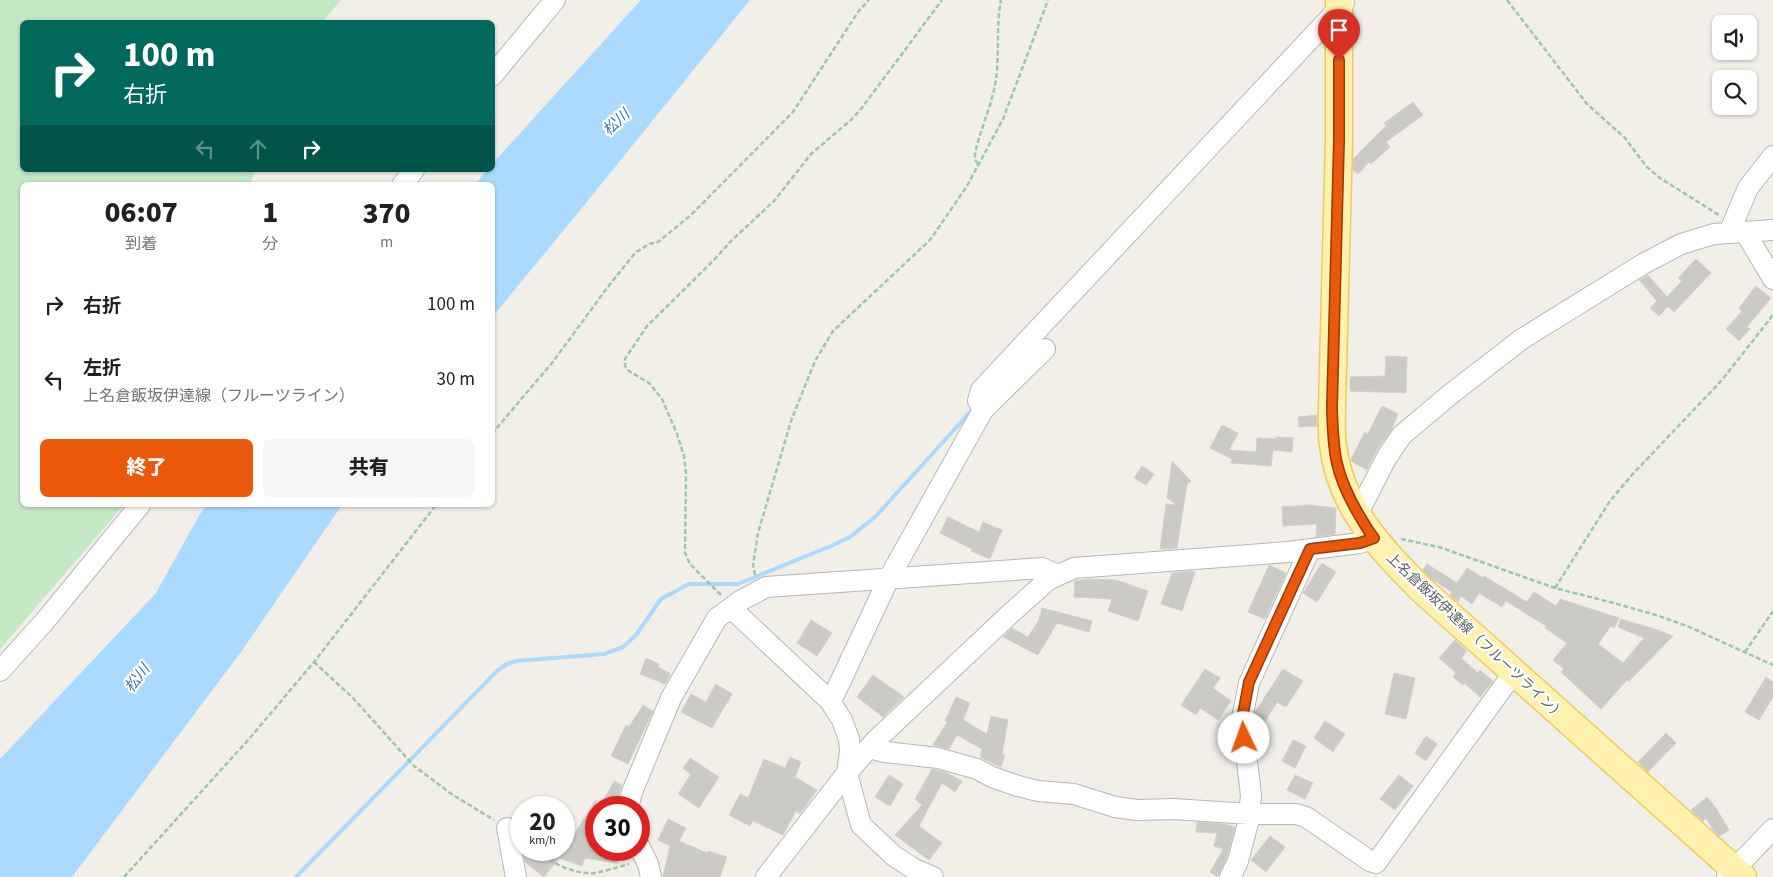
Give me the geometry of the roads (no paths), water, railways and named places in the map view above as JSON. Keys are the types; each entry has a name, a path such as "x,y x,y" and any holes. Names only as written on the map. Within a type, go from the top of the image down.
{"main road":[{"name":"上名倉飯坂伊達線（フルーツライン）","path":"1342,3 1332,445 1338,472 1347,494 1379,544 1422,590 1735,874"}],"street":[{"path":"495,72 555,0"},
{"path":"983,410 978,400 981,390 1342,3"},
{"path":"1736,230 1748,188 1773,156"},
{"path":"404,182 412,172"},
{"path":"1736,230 1773,279"},
{"path":"1358,513 1387,457 1402,435 1452,393 1522,339 1643,264 1681,244 1714,234 1736,230 1773,230"},
{"path":"830,701 890,578 983,410 1045,349"},
{"path":"0,671 45,621 138,507"},
{"path":"766,877 847,773 870,748 1048,580 1074,568 1310,549 1360,543 1379,544"},
{"path":"1230,877 1238,860 1249,814 1251,795 1242,719 1249,682 1310,549"},
{"path":"631,796 670,698 717,618 766,587 1042,568 1058,575"},
{"path":"731,608 830,701 842,720 849,739 850,750 847,773 857,804 861,825 894,856 914,870 933,877"},
{"path":"870,748 885,752 938,758 978,769 992,777 1018,786 1038,791 1074,794 1115,807 1137,810 1174,809 1249,814 1296,814 1306,817 1370,861 1376,863 1514,672"},
{"path":"507,828 516,877"},
{"path":"1735,874 1773,829"}],"water":[{"name":"松川","path":"641,0 750,0 495,314 495,182 477,182 485,172 495,172 495,161"},
{"name":"松川","path":"205,507 341,507 241,652 72,877 0,877 0,759 156,593"}],"waterway":[{"path":"296,877 497,671 507,664 516,661 604,654 623,647 636,635 661,599 689,584 738,584 850,537 876,516 972,410"}]}
